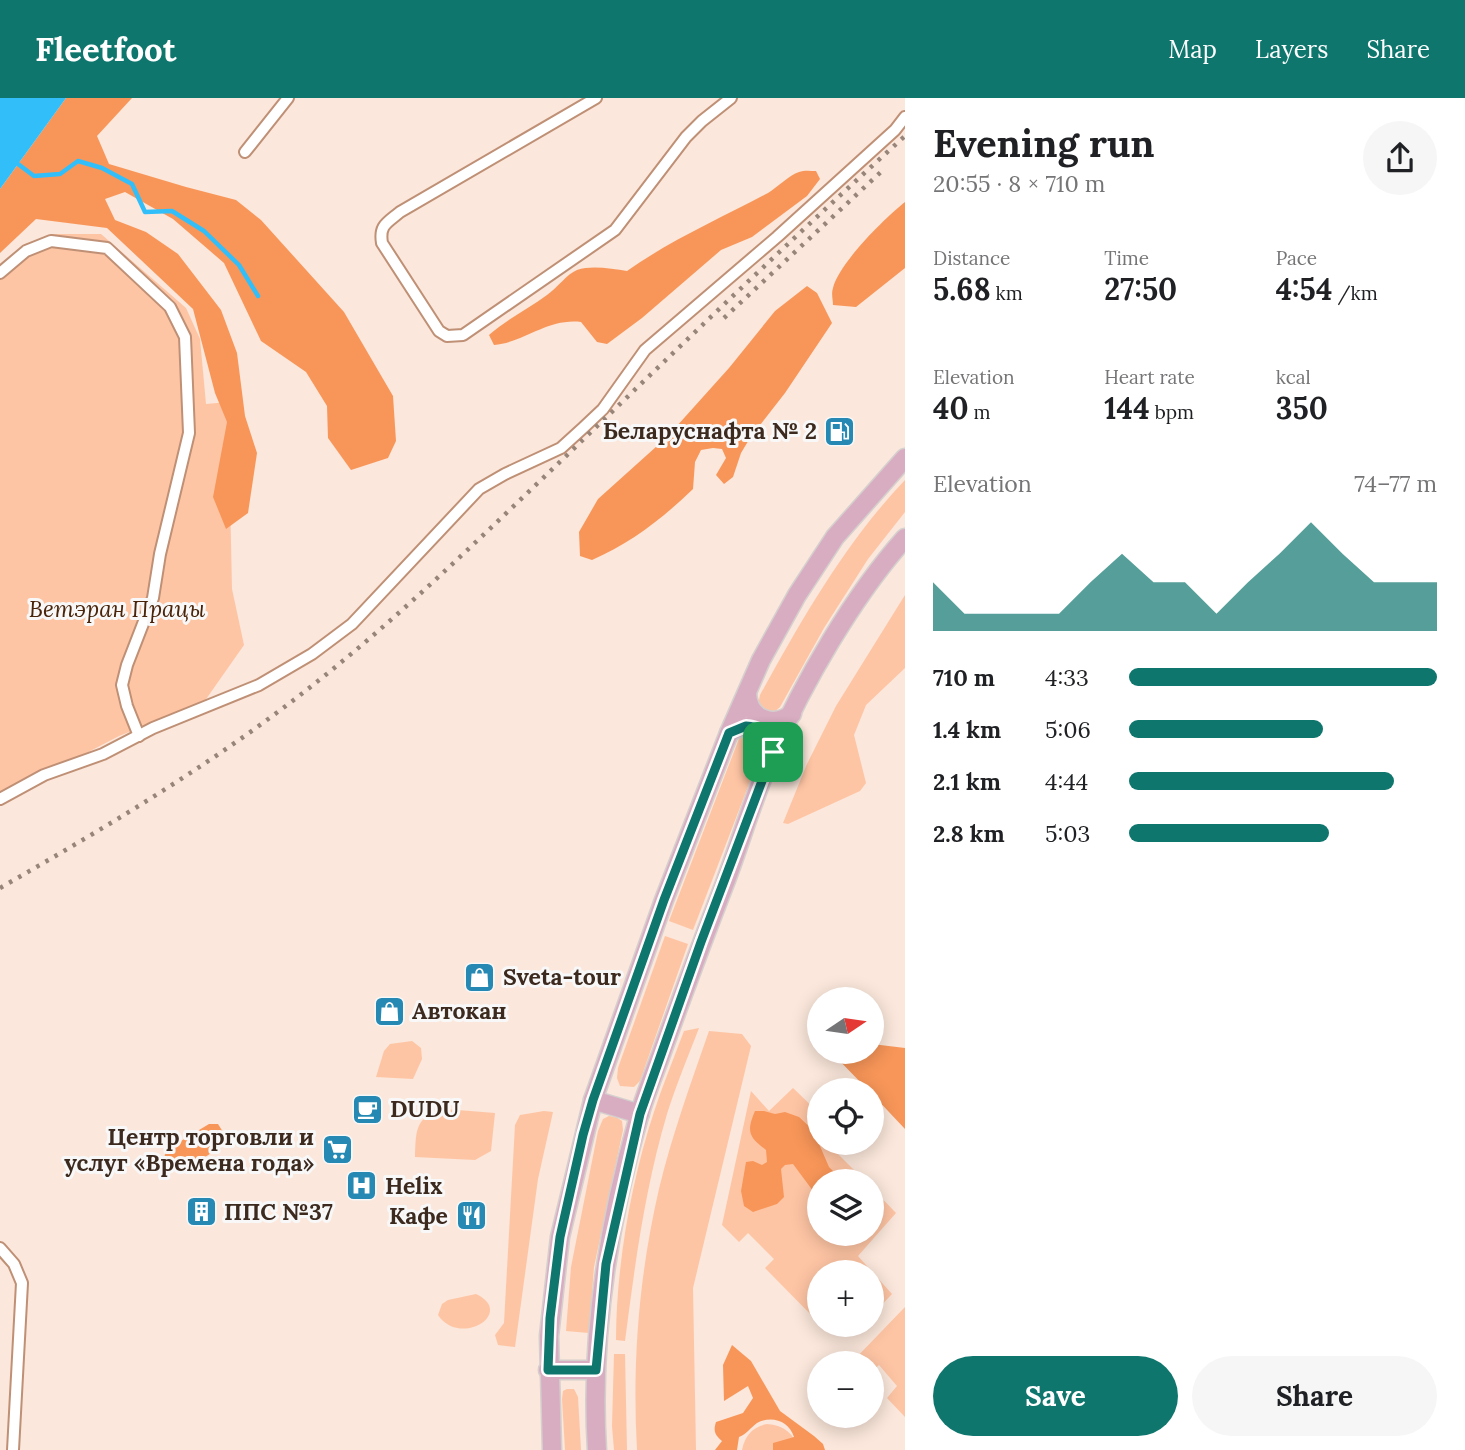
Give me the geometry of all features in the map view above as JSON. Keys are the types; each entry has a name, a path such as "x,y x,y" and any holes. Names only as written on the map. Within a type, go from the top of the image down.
{"main road":[{"path":"552,1450 548,1370 550,1318 560,1237 593,1100 664,900 729,733 761,660 797,595 835,537 905,458"},
{"path":"597,1450 594,1402 606,1264 640,1114 773,752 810,677 865,589 905,538"},
{"path":"747,693 752,710 761,718 774,721 792,714"},
{"path":"729,733 746,726 759,728 768,735 773,752"},
{"path":"593,1100 640,1114"},
{"path":"548,1370 596,1370"}],"street":[{"path":"245,152 288,98"},
{"path":"596,98 400,212 383,226 380,232 382,243 439,331 447,336 463,335 615,230 686,137 731,98"},
{"path":"0,799 44,775 103,754 259,685 313,654 352,624 479,489 561,448 603,409 645,350 777,237 895,130 905,117"},
{"path":"0,273 26,251 51,241 107,248 170,307 185,337 189,433 160,554 153,598 122,685 139,736"},
{"path":"0,1248 14,1264 22,1283 23,1298 13,1450"}],"green space":[{"name":"Ветэран Працы","path":"54,234 101,234 186,308 200,339 206,404 228,402 232,589 244,645 204,702 119,736 0,798 0,264 25,244"},
{"path":"905,480 905,512 868,559 824,628 780,707 772,714 765,713 758,705 760,695 809,610 863,529"},
{"path":"905,595 905,668 866,705 854,735 866,783 860,791 788,824 783,823 807,764 836,706"},
{"path":"756,732 764,745 693,930 669,921 740,736"},
{"path":"665,936 688,944 640,1081 634,1087 620,1086 618,1068"},
{"path":"699,1028 674,1092 659,1142 642,1226 625,1341 616,1340 622,1254 638,1167 661,1091 684,1031"},
{"path":"709,1031 742,1034 751,1046 693,1288 696,1450 637,1450 636,1351 646,1254 664,1169"},
{"path":"412,1041 421,1048 422,1059 413,1079 376,1077 384,1051 390,1044"},
{"path":"793,1088 807,1101 807,1155 839,1155 853,1169 807,1169 807,1246 867,1246 858,1256 862,1260 807,1260 807,1311 765,1268 774,1259 748,1233 739,1242 722,1225 751,1091 769,1111"},
{"path":"445,1109 495,1113 491,1151 475,1160 415,1157 419,1125 428,1116"},
{"path":"553,1112 538,1179 515,1347 498,1345 495,1335 504,1323 515,1125 520,1115"},
{"path":"609,1116 622,1121 623,1130 594,1267 589,1333 566,1331 571,1267 598,1131 603,1119"},
{"path":"884,1200 896,1213 884,1227"},
{"path":"884,1285 892,1294 884,1302"},
{"path":"476,1294 487,1302 490,1310 487,1318 480,1324 459,1328 448,1324 438,1315 442,1304 448,1300"},
{"path":"905,1307 905,1417 887,1398 897,1386 884,1371 884,1351 863,1351 876,1337 884,1337 884,1329"},
{"path":"614,1354 625,1354 627,1450 614,1450"},
{"path":"574,1389 578,1397 581,1450 565,1450 562,1399 563,1391"},
{"path":"767,1424 788,1431 798,1450 742,1450 750,1432"}],"shaded area":[{"path":"66,98 132,98 97,136 109,164 236,200 261,220 344,312 393,396 396,441 388,458 351,470 328,438 327,406 306,372 261,341 224,263 173,219 125,192 105,199 115,220 146,232 178,254 221,310 237,353 245,416 257,453 248,513 226,529 213,497 227,422 215,393 193,309 107,228 36,219 0,253 0,189"},
{"path":"803,171 816,171 820,179 807,196 752,237 721,250 642,318 607,344 597,342 581,322 569,322 558,323 516,340 494,345 489,335 547,295 573,272 595,268 627,271 679,239 768,193 787,178"},
{"path":"905,202 905,268 856,307 833,305 832,290 844,266 875,230"},
{"path":"807,286 817,293 832,323 785,393 750,438 741,453 733,477 724,484 716,475 726,458 722,449 701,450 695,462 693,489 670,510 633,538 606,553 592,560 580,556 579,532 598,499 667,437 729,368 775,311"},
{"path":"884,1045 905,1048 905,1129 884,1107 884,1078 856,1078 843,1064 884,1064"},
{"path":"755,1111 775,1114 785,1112 799,1117 807,1124 807,1155 824,1155 831,1169 807,1169 807,1183 793,1164 785,1165 781,1169 784,1197 777,1204 753,1212 744,1206 741,1191 746,1162 753,1161 762,1165 767,1162 766,1150 751,1134"},
{"path":"209,1124 218,1124 223,1132 223,1143 197,1161 167,1173 162,1168 166,1150"},
{"path":"732,1345 751,1361 780,1411 814,1436 823,1444 825,1450 773,1450 773,1443 794,1437 784,1423 768,1420 757,1423 739,1437 737,1450 715,1450 722,1441 715,1433 716,1422 743,1413 753,1398 748,1386 724,1401 723,1365"}],"water":[{"path":"0,98 66,98 0,189"}],"waterway":[{"path":"14,161 34,176 60,174 78,161 102,168 132,184 145,212 172,211 204,231 239,265 258,296"}],"railway":[{"path":"0,888 123,816 203,765 350,655 444,572 733,295 905,136"},
{"path":"724,318 883,170"}],"place":[{"name":"Беларуснафта № 2","path":"840,431"},
{"name":"Sveta-tour","path":"480,977"},
{"name":"Автокан","path":"389,1011"},
{"name":"DUDU","path":"367,1109"},
{"name":"Центр торговли и услуг «Времена года»","path":"337,1150"},
{"name":"Helix","path":"362,1186"},
{"name":"ППС №37","path":"201,1212"},
{"name":"Кафе","path":"471,1216"}],"route":[{"path":"746,726 759,728 768,735 773,752 640,1114 606,1264 596,1370 548,1370 550,1318 560,1237 583,1135 664,900 729,733 746,726"}]}
